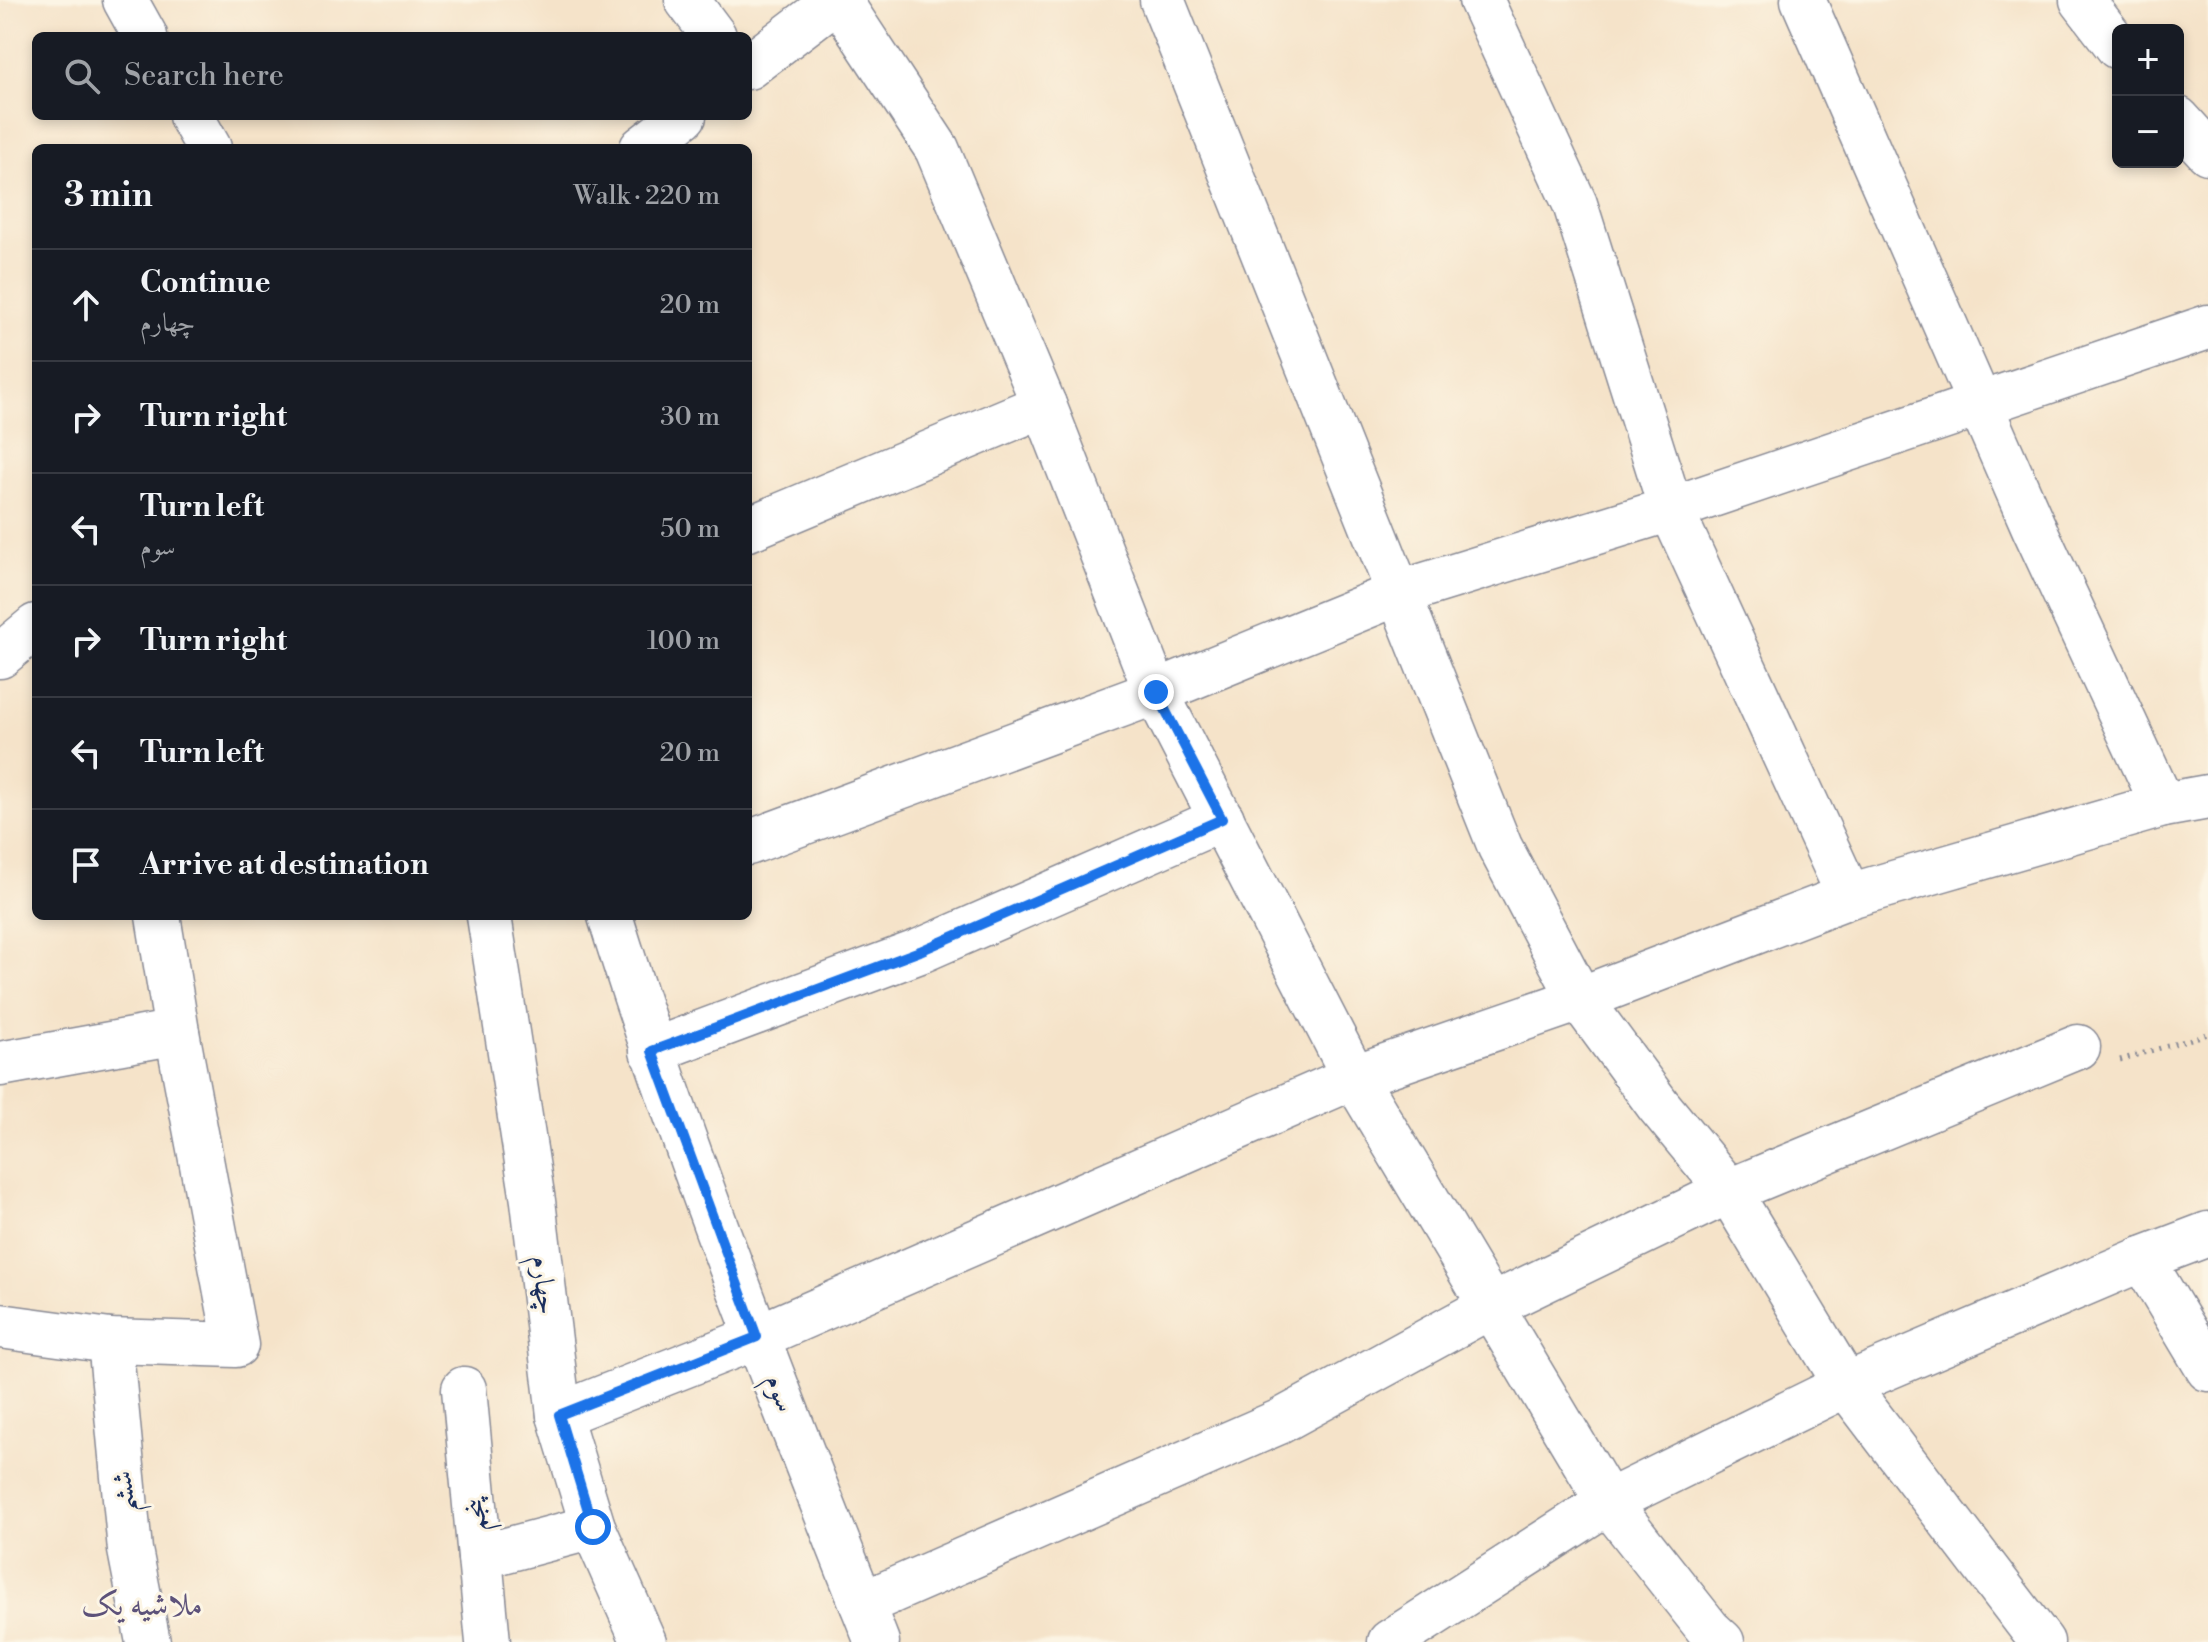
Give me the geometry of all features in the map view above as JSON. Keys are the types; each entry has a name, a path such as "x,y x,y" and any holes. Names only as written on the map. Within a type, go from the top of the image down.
{"street":[{"path":"125,0 143,32"},
{"path":"687,0 711,32"},
{"path":"752,64 838,0 937,149 1044,405 1156,692 1354,1077 1608,1502 1709,1630 1722,1642"},
{"path":"1162,0 1500,847 1580,999 1658,1105 1729,1191 1846,1385 2042,1642"},
{"path":"1481,0 1575,204 1671,509 1849,896"},
{"path":"1803,0 2034,528 2163,805"},
{"path":"2082,0 2112,39"},
{"path":"193,120 207,144"},
{"path":"647,144 679,120"},
{"path":"2184,126 2208,152"},
{"path":"752,842 1156,692 1399,593 1671,509 2208,327"},
{"path":"752,527 1044,405"},
{"path":"0,656 32,629"},
{"path":"559,1415 757,1337 1354,1077 1580,999 1849,896 2163,805 2208,797"},
{"path":"652,1051 920,951 1222,819"},
{"path":"0,1326 110,1341 236,1345 159,920"},
{"name":"چهارم","path":"490,920 533,1201 559,1415 593,1527 644,1642"},
{"name":"سوم","path":"611,920 652,1051 757,1337 869,1623"},
{"path":"0,1064 177,1032"},
{"path":"869,1623 1279,1422 1493,1305 1729,1191 2078,1047"},
{"path":"1390,1642 1608,1502 1846,1385 2208,1234"},
{"path":"2142,1259 2208,1369"},
{"name":"ششم","path":"110,1341 130,1550 148,1642"},
{"name":"پنجم","path":"464,1389 488,1642"},
{"path":"480,1557 593,1527"}],"path":[{"path":"2078,1047 2115,1062 2208,1034"}],"district":[{"name":"ملاشیه یک","path":"142,1605"}],"route":[{"path":"593,1527 559,1415 757,1337 652,1051 920,951 1222,819 1156,692"}]}
